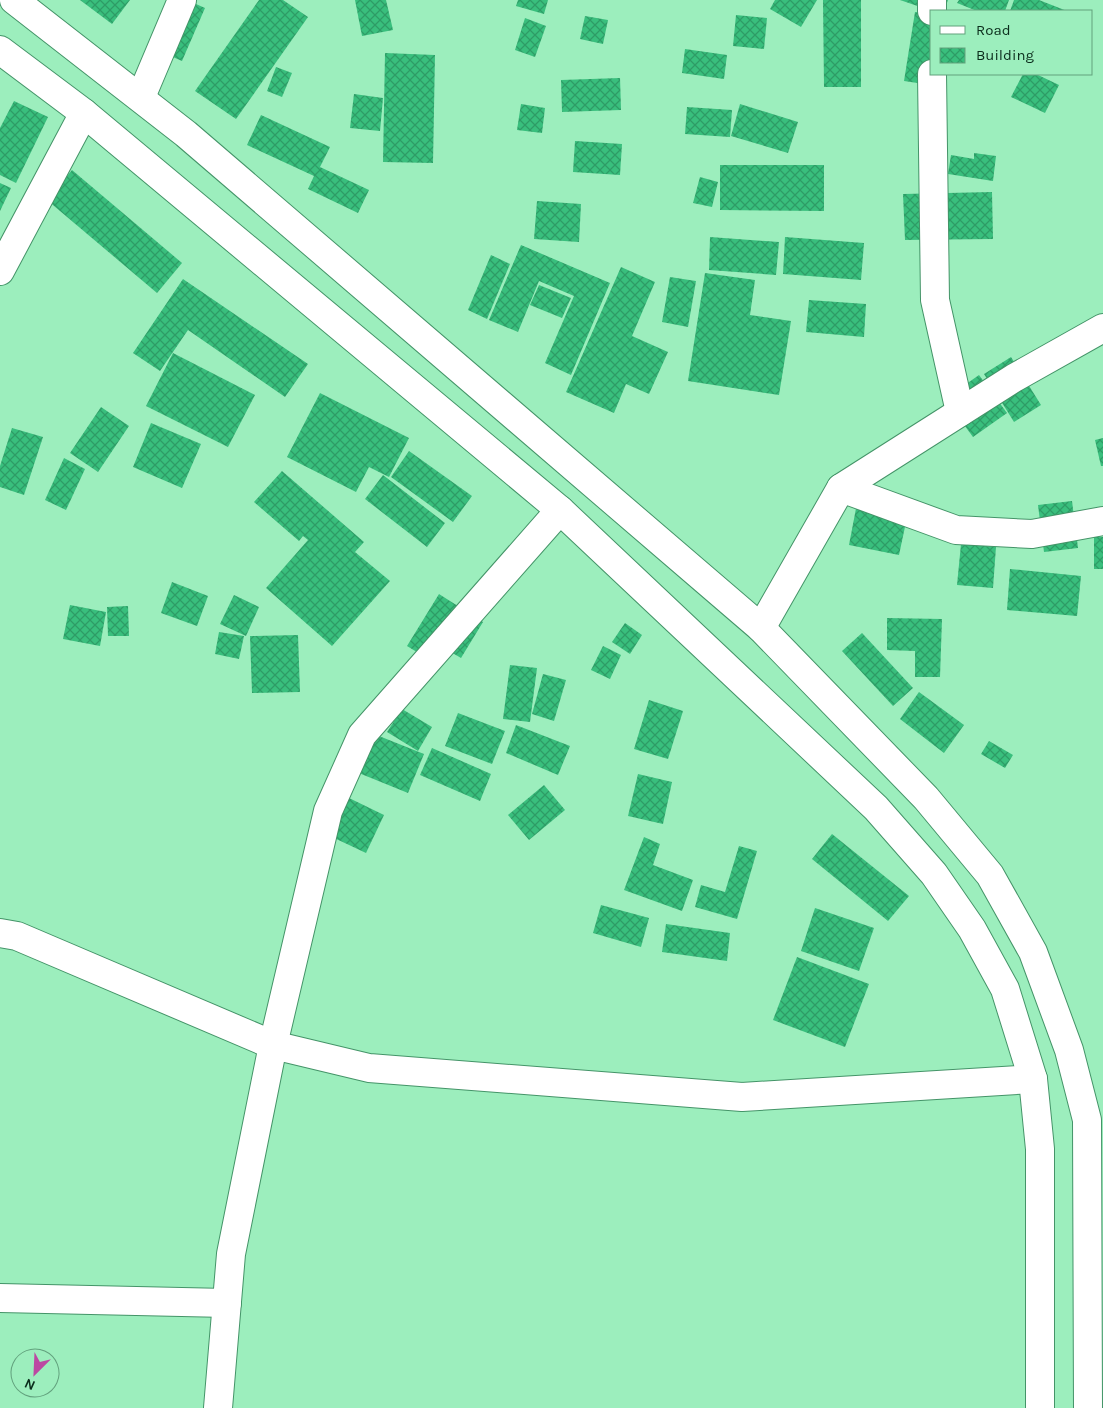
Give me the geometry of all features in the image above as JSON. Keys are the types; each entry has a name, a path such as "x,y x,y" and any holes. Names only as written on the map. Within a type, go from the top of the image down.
{"street":[{"path":"14,0 141,98 761,628 926,798 990,875 1033,952 1095,1120 1088,1408"},
{"path":"141,98 182,0"},
{"path":"0,50 84,113 560,510 876,808 934,874 972,929 1005,989 1033,1079 1040,1149 1040,1408"},
{"path":"932,75 935,300 960,412"},
{"path":"0,271 84,113"},
{"path":"761,628 841,488 1014,378 1103,328"},
{"path":"841,488 956,530 1032,534 1103,521"},
{"path":"218,1408 230,1254 273,1045 328,811 362,735 560,510"},
{"path":"0,933 17,936 273,1045 369,1068 742,1098 1033,1079"},
{"path":"0,1298 227,1303"}],"building":[{"path":"80,0 130,0 112,24"},
{"path":"187,0 205,8 182,61 148,46"},
{"path":"259,0 283,0 308,17 236,119 195,91"},
{"path":"355,0 386,0 393,30 362,36"},
{"path":"518,0 548,0 544,14 516,6"},
{"path":"775,0 817,0 801,27 770,9"},
{"path":"823,0 861,0 861,87 824,87"},
{"path":"900,0 948,0 944,10 930,10"},
{"path":"959,0 1009,0 1005,10 974,10 957,3"},
{"path":"1014,0 1039,0 1064,10 1010,10"},
{"path":"915,12 930,14 931,85 904,81"},
{"path":"736,15 767,18 764,49 733,46"},
{"path":"585,16 608,20 603,44 580,39"},
{"path":"525,18 546,26 535,57 515,50"},
{"path":"685,49 727,55 724,79 682,73"},
{"path":"385,53 435,55 433,163 383,162"},
{"path":"276,67 292,73 282,97 267,91"},
{"path":"1022,75 1038,75 1059,85 1045,113 1011,97"},
{"path":"620,78 621,110 562,112 561,80"},
{"path":"354,94 383,98 380,131 350,128"},
{"path":"14,101 48,117 16,183 0,175 0,128"},
{"path":"521,104 545,108 542,133 517,130"},
{"path":"740,104 798,122 788,153 731,136"},
{"path":"687,107 732,110 730,137 685,134"},
{"path":"261,115 330,147 320,167 369,190 358,213 308,189 314,176 247,145"},
{"path":"575,141 622,144 620,175 573,172"},
{"path":"974,153 996,156 993,181 948,174 951,155 974,159"},
{"path":"720,165 824,165 824,211 720,210"},
{"path":"72,170 182,263 157,293 47,200"},
{"path":"700,177 718,182 712,207 693,203"},
{"path":"0,183 11,188 0,211"},
{"path":"992,192 993,239 905,240 903,194"},
{"path":"537,201 581,204 579,242 534,239"},
{"path":"710,237 779,242 776,275 709,270"},
{"path":"785,237 864,243 861,280 783,274"},
{"path":"521,245 610,283 571,375 545,363 574,296 539,281 518,332 489,320"},
{"path":"491,255 510,264 487,319 468,310"},
{"path":"621,267 655,282 632,336 668,352 649,394 626,384 614,413 566,392"},
{"path":"705,273 755,280 750,315 791,321 779,395 688,381"},
{"path":"670,277 696,281 688,327 662,322"},
{"path":"183,279 308,364 285,397 188,330 160,371 133,353"},
{"path":"539,285 571,298 562,318 530,305"},
{"path":"809,300 866,304 864,337 806,332"},
{"path":"173,353 255,395 228,447 146,406"},
{"path":"1011,357 1041,405 1014,422 984,374"},
{"path":"979,375 1007,413 973,437 945,399"},
{"path":"320,393 409,438 389,477 369,467 356,492 287,457"},
{"path":"101,407 129,426 98,472 70,453"},
{"path":"151,423 201,444 182,488 133,467"},
{"path":"12,428 43,437 24,495 0,487 0,466"},
{"path":"1103,438 1103,466 1101,466 1095,440"},
{"path":"409,451 472,496 453,522 391,477"},
{"path":"64,458 85,469 66,510 45,500"},
{"path":"282,471 364,542 355,552 390,581 332,646 266,588 308,540 303,536 299,541 254,502"},
{"path":"383,475 445,523 427,547 365,499"},
{"path":"858,498 909,508 899,555 849,545"},
{"path":"1072,501 1078,548 1044,552 1038,505"},
{"path":"1094,537 1103,537 1103,569 1094,569"},
{"path":"961,544 996,547 993,588 957,585"},
{"path":"1010,569 1081,576 1077,616 1007,610"},
{"path":"172,582 208,596 197,626 161,613"},
{"path":"439,594 483,622 461,658 439,645 430,660 407,646"},
{"path":"234,595 259,607 246,636 220,624"},
{"path":"70,605 106,612 100,646 63,639"},
{"path":"128,606 129,636 108,636 107,607"},
{"path":"887,618 942,619 940,677 915,677 915,651 887,650"},
{"path":"625,623 642,635 630,654 612,642"},
{"path":"219,632 244,636 239,659 215,654"},
{"path":"862,633 913,688 893,706 842,651"},
{"path":"298,635 300,692 252,693 250,636"},
{"path":"603,646 621,655 610,679 591,670"},
{"path":"510,665 537,668 530,722 503,719"},
{"path":"543,674 566,680 554,721 532,714"},
{"path":"919,692 964,725 944,753 900,719"},
{"path":"649,700 683,711 668,759 634,749"},
{"path":"402,709 432,727 418,751 387,732"},
{"path":"458,713 505,731 492,764 445,746"},
{"path":"516,725 570,746 558,775 506,753"},
{"path":"359,728 424,754 408,793 344,767"},
{"path":"989,741 1013,755 1005,768 981,754"},
{"path":"432,748 491,774 480,801 420,775"},
{"path":"638,774 672,782 663,824 628,816"},
{"path":"544,785 565,810 529,840 508,815"},
{"path":"349,798 384,815 366,853 330,836"},
{"path":"832,834 909,896 888,921 812,859"},
{"path":"644,837 660,844 653,865 693,880 682,911 624,890"},
{"path":"739,846 757,851 737,919 695,907 701,885 725,892"},
{"path":"601,905 649,918 641,947 593,933"},
{"path":"815,908 874,928 859,971 801,951"},
{"path":"666,924 730,933 727,961 662,952"},
{"path":"797,957 869,984 845,1047 773,1020"}]}
